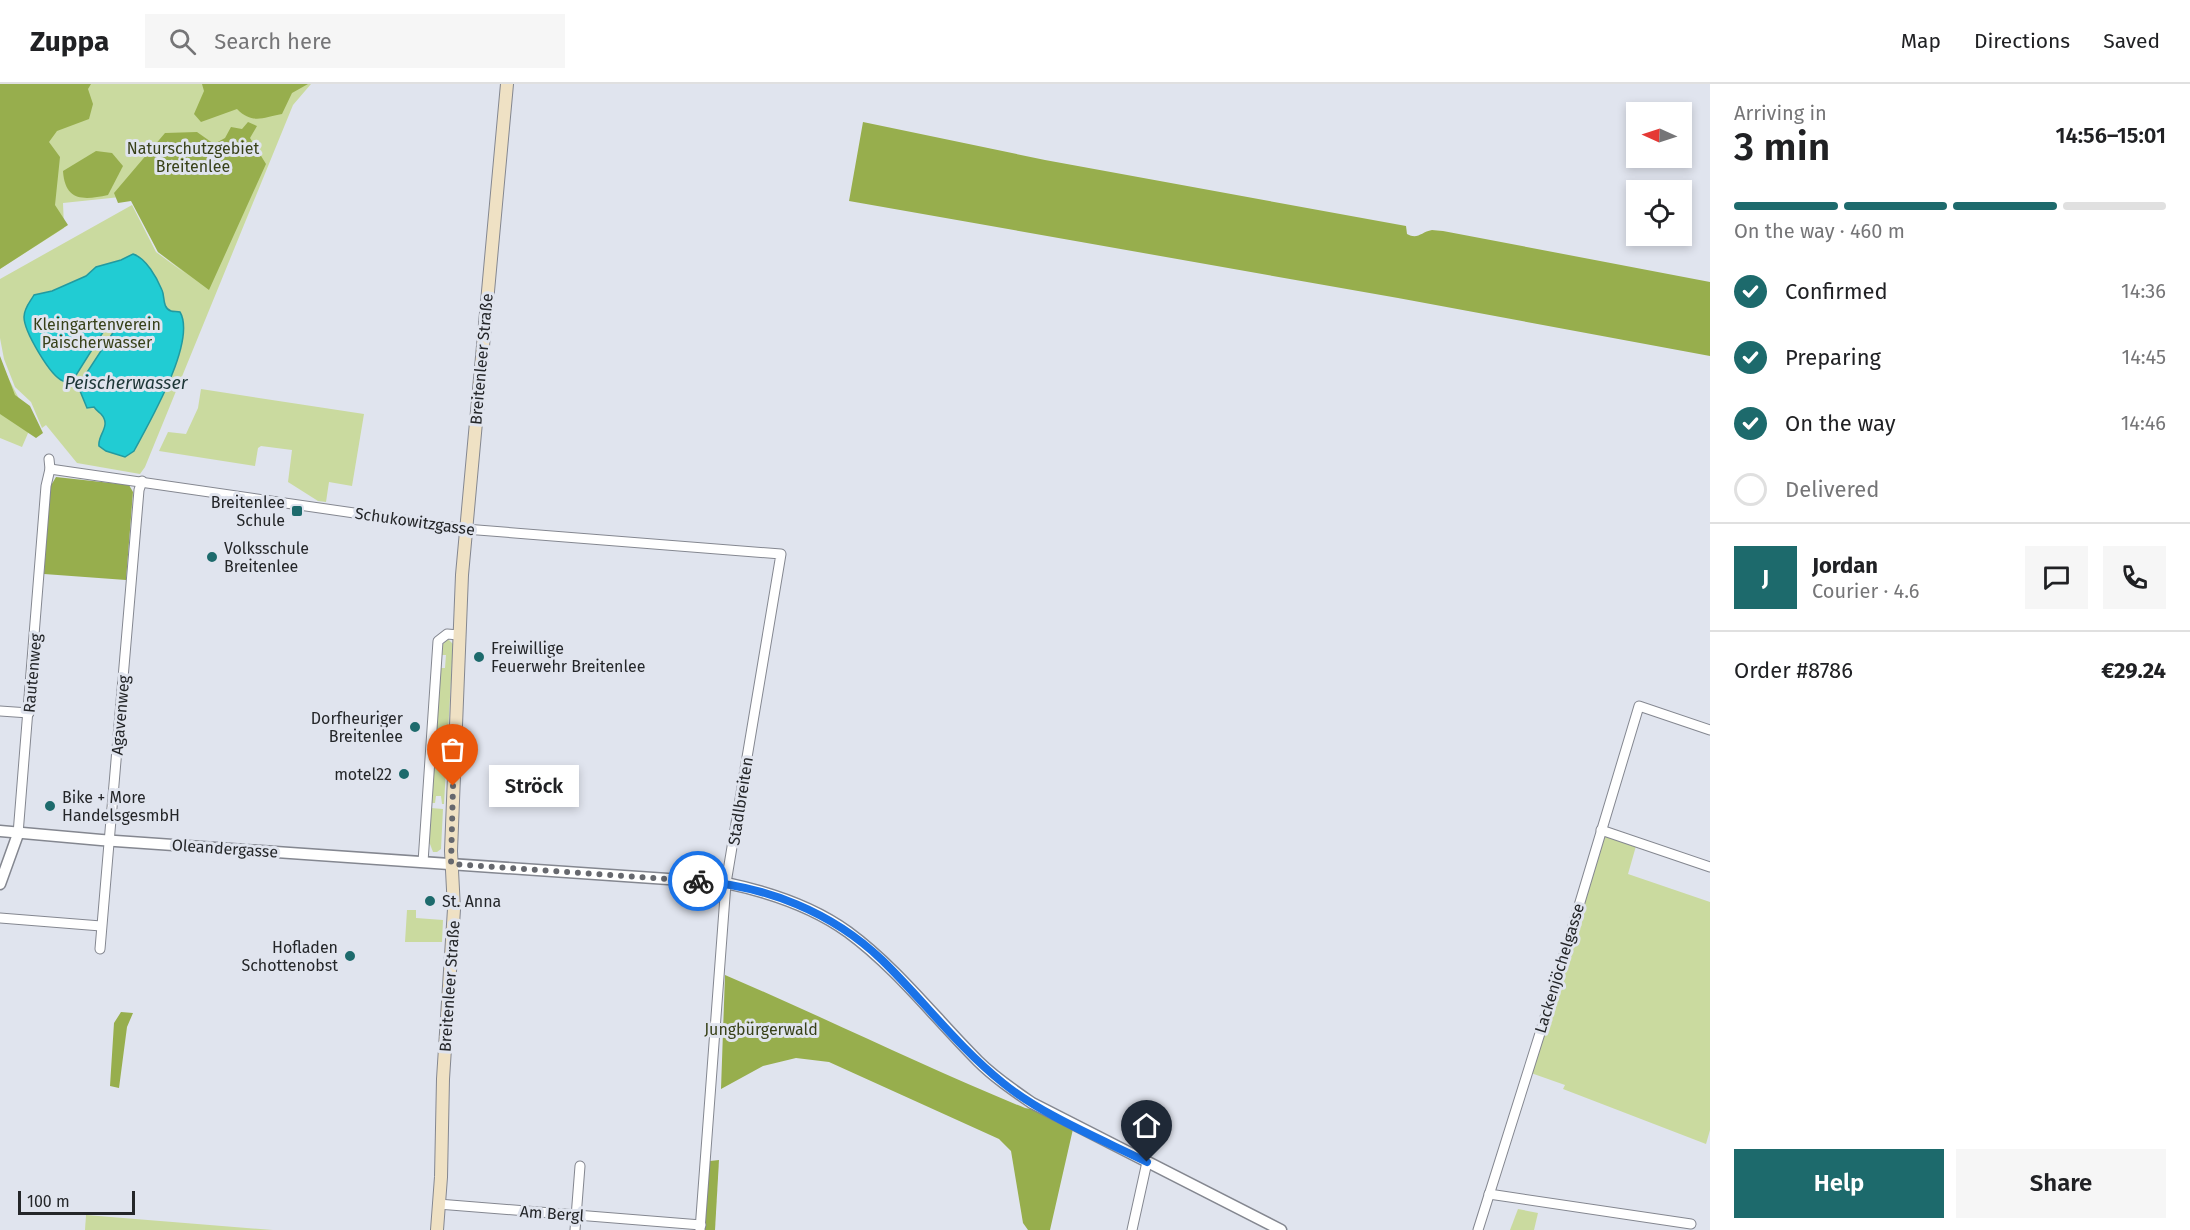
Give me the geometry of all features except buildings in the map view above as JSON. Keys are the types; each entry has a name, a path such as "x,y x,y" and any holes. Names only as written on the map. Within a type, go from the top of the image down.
{"main road":[{"name":"Breitenleer Straße","path":"437,1230 441,1177 443,1079 454,909 451,864 465,530 507,84"}],"street":[{"name":"Schukowitzgasse","path":"50,464 142,481 465,530 781,554"},
{"name":"Rautenweg","path":"0,884 18,834 46,486 50,464"},
{"name":"Agavenweg","path":"100,949 139,490 142,481"},
{"name":"Stadlbreiten","path":"701,1227 726,883 781,554"},
{"path":"423,862 438,641 447,634 459,634"},
{"name":"Lackenjöchelgasse","path":"1478,1230 1639,706 1710,730"},
{"path":"0,711 29,713"},
{"path":"1601,830 1710,867"},
{"name":"Oleandergasse","path":"0,831 109,841 726,883 759,890 792,902 846,931 881,960 979,1062 1032,1104 1281,1230"},
{"path":"0,918 101,926"},
{"path":"1132,1230 1147,1162"},
{"path":"575,1230 580,1166"},
{"path":"1490,1194 1691,1224"},
{"name":"Am Bergl","path":"438,1204 576,1214 701,1227"}],"green space":[{"path":"0,84 311,84 293,105 145,467 140,474 77,463 46,425 42,428 31,402 15,387 4,359 0,338 0,279 132,205 156,252 186,274 158,252 130,196 63,203 64,228 0,269"},
{"path":"0,84 91,84 88,89 93,104 89,119 57,131 49,142 60,157 55,205 68,225 0,269"},
{"path":"202,84 308,84 292,93 282,114 253,118 242,114 237,109 201,122 194,114 204,91"},
{"name":"Naturschutzgebiet Breitenlee","path":"248,122 257,126 250,138 266,164 209,290 158,252 131,201 118,203 114,193 165,133 197,132 214,144 225,138 231,127 242,129"},
{"path":"863,122 1045,160 1406,226 1407,234 1411,236 1432,230 1443,231 1710,282 1710,356 1398,298 849,201"},
{"path":"96,151 112,153 123,166 108,195 84,198 72,194 68,189 63,171"},
{"path":"0,356 15,395 30,406 43,433 36,438 0,414"},
{"path":"0,362 32,424 22,447 0,438"},
{"path":"201,389 364,414 352,486 329,482 326,502 318,501 288,482 292,450 261,446 258,448 255,466 159,451 168,432 186,434 198,408"},
{"path":"56,477 129,485 133,492 126,580 44,574 50,487"},
{"path":"448,639 453,644 444,804 442,804 441,796 436,796 435,803 431,803 441,668 445,668 446,655 442,655 443,644"},
{"path":"431,808 443,809 441,849 437,852 433,852 428,843"},
{"path":"1603,835 1636,846 1628,874 1710,902 1710,1130 1706,1144 1563,1089 1565,1085 1531,1073"},
{"path":"407,910 416,910 416,918 443,920 442,942 405,942"},
{"name":"Jungbürgerwald","path":"725,975 987,1092 1025,1108 1036,1110 1073,1129 1050,1230 1028,1230 1023,1223 1011,1151 999,1139 829,1062 796,1058 763,1066 721,1089"},
{"path":"121,1012 133,1013 127,1027 119,1088 110,1086 114,1023"},
{"path":"719,1160 715,1230 704,1230 710,1161"},
{"path":"1518,1209 1538,1213 1534,1230 1510,1230"},
{"path":"86,1215 273,1230 85,1230"}],"water":[{"name":"Peischerwasser","path":"133,254 138,256 150,269 162,290 166,307 171,311 180,312 184,325 177,361 169,382 134,451 125,457 106,451 99,446 105,426 104,418 94,407 87,408 78,386 118,325 118,321 110,321 73,380 63,381 51,371 39,352 28,332 24,314 34,295 52,291 86,276 96,267"}],"way so far":[{"path":"453,786 451,864 698,881"}],"place":[{"name":"Breitenlee Schule","path":"297,511"},
{"name":"Volksschule Breitenlee","path":"212,557"},
{"name":"Freiwillige Feuerwehr Breitenlee","path":"479,657"},
{"name":"Dorfheuriger Breitenlee","path":"415,727"},
{"name":"motel22","path":"404,774"},
{"name":"Ströck","path":"453,786"},
{"name":"Bike + More HandelsgesmbH","path":"50,806"},
{"name":"St. Anna","path":"430,901"},
{"name":"Hofladen Schottenobst","path":"350,956"}],"route":[{"path":"698,881 726,883 759,890 792,902 846,931 881,960 979,1062 1004,1084 1032,1104 1147,1162"}],"park label":[{"name":"Kleingartenverein Paischerwasser","path":"97,333"}]}
